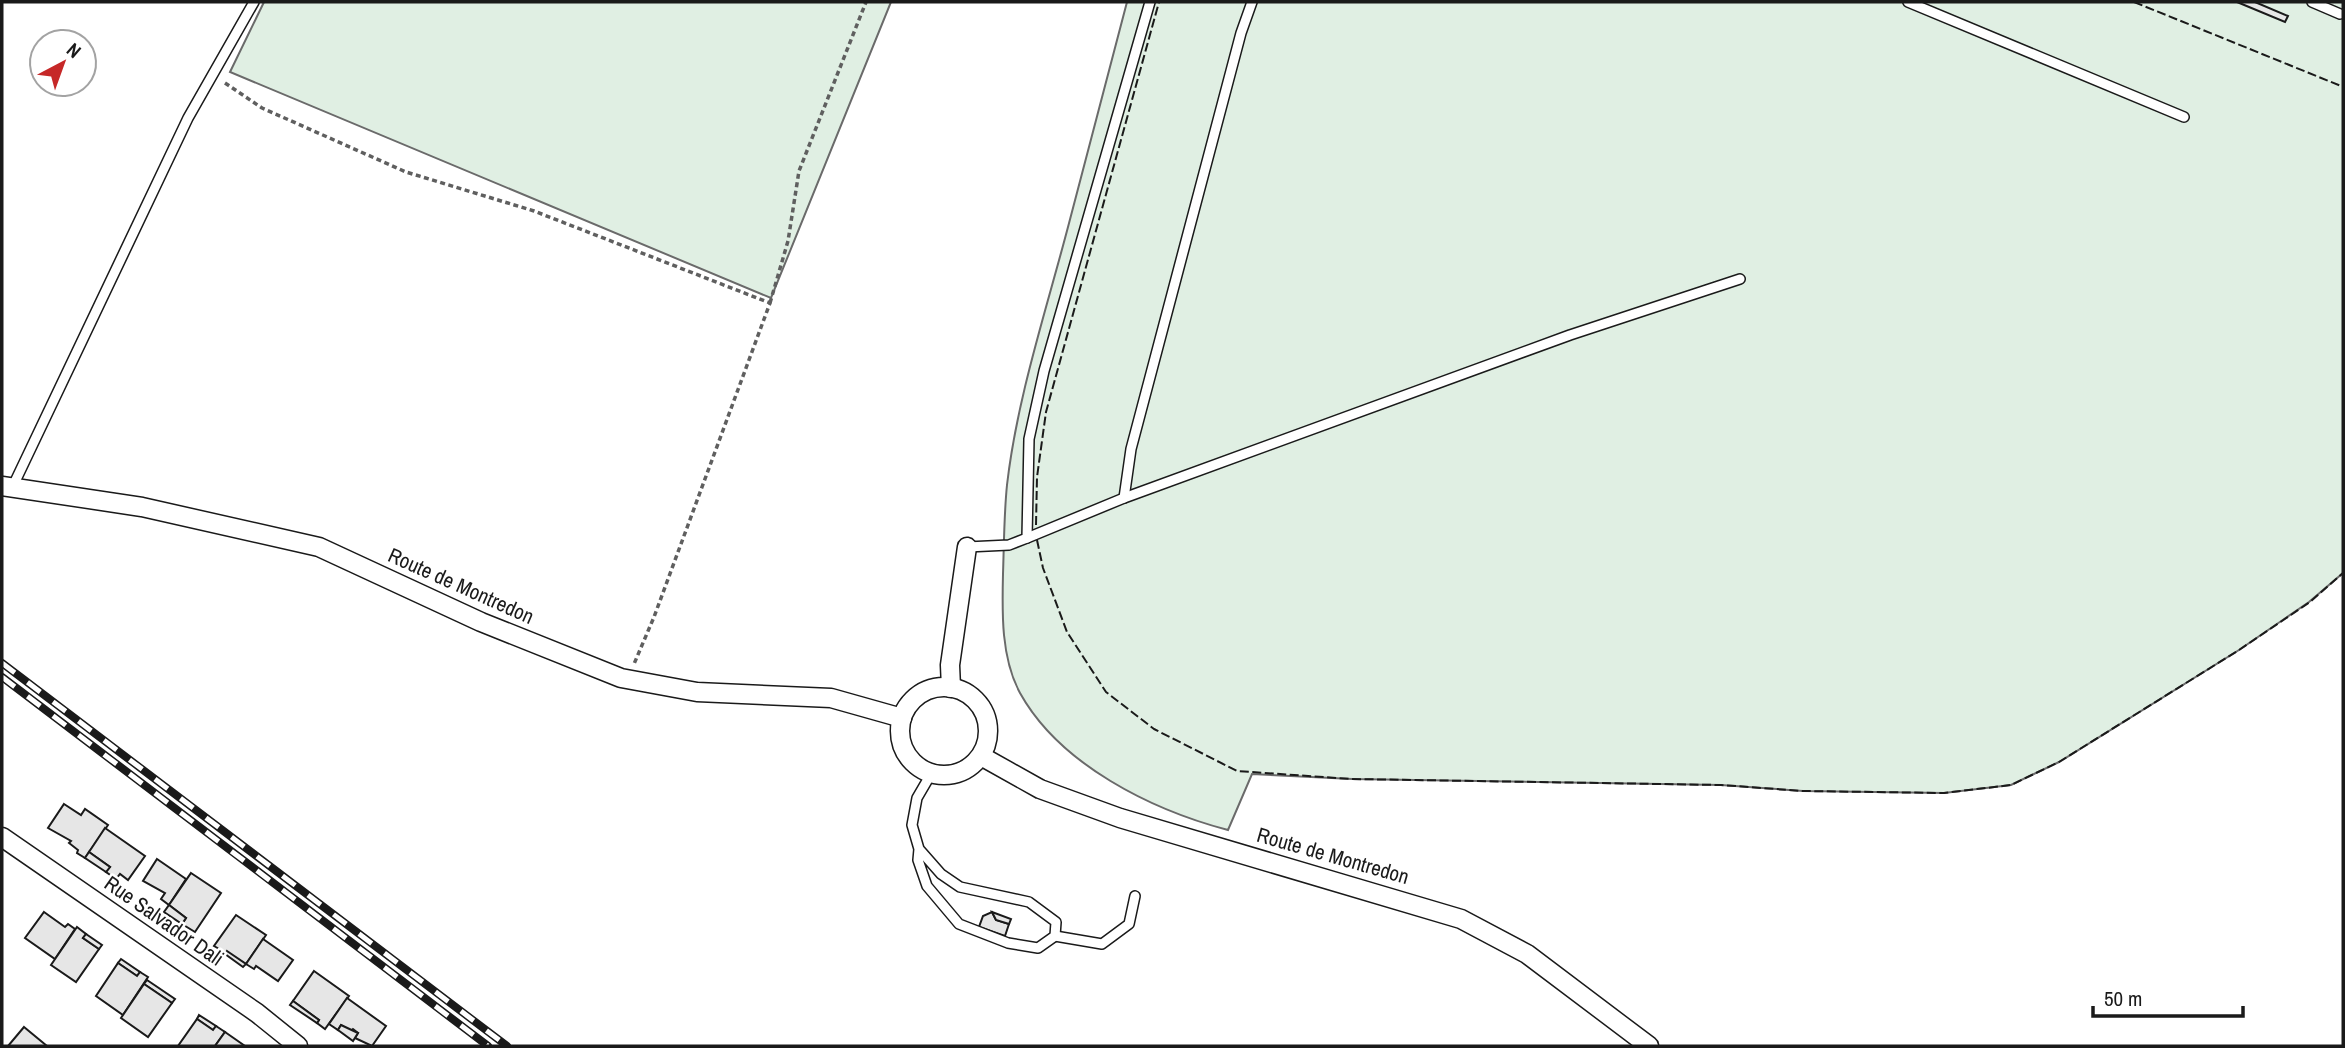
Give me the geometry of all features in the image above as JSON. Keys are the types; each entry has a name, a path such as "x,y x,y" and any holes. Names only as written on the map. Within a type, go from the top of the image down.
{"street":[{"name":"Route de Montredon","path":"7,487 142,507 319,547 481,622 627,680 697,692 831,698 902,719"},
{"path":"951,688 950,666 967,547"},
{"path":"951,688 971,696 984,712 988,727 981,756 971,767 950,775 931,774 916,766 902,748 899,727 905,709 921,693 951,688"},
{"name":"Route de Montredon","path":"981,756 1040,789 1120,818 1461,919 1527,954 1649,1046"},
{"name":"Rue Salvador Dali","path":"2,837 257,1013 298,1046"}],"lane":[{"path":"7,487 57,398 135,227 212,74 254,2"},
{"path":"1027,538 1029,439 1041,384 1150,2"},
{"path":"1124,498 1131,449 1241,33 1252,2"},
{"path":"1908,2 2184,117"},
{"path":"2312,2 2340,14"},
{"path":"967,547 1009,545 1124,498 1570,335 1740,279"},
{"path":"931,774 917,799 912,825 919,849 918,860 927,886 959,924 1008,943 1038,948 1055,936 1102,944 1129,924 1135,896"},
{"path":"919,849 941,874 960,887 1029,902 1056,922 1055,936"}],"path":[{"path":"627,680 654,617 770,303 788,241 789,215 799,171 866,2"},
{"path":"212,74 262,108 407,172 534,211 770,303"}],"green space":[{"path":"264,2 891,2 771,298 230,72"},
{"path":"1127,2 2343,2 2343,573 2309,602 2239,650 2059,762 2011,785 1944,793 1803,791 1721,785 1352,779 1252,774 1228,830 1139,797 1083,763 1037,719 1020,693 1009,665 1003,604 1006,496 1018,420"}],"building":[{"path":"2237,2 2255,2 2288,16 2285,22"},
{"path":"64,804 81,815 85,809 108,825 85,858 77,853 78,850 69,843 71,841 48,828"},
{"path":"105,828 145,856 128,880 120,874 116,879 106,872 110,867 89,852"},
{"path":"89,852 110,867 106,872 85,858"},
{"path":"157,859 186,879 169,905 161,899 165,893 143,881"},
{"path":"191,873 221,893 195,932 182,924 186,918 169,905"},
{"path":"169,905 186,918 182,924 164,912"},
{"path":"44,912 65,927 68,924 75,929 55,959 25,938"},
{"path":"992,912 996,920 1009,924 1005,936 979,927 983,916"},
{"path":"992,912 1011,919 1009,924 996,920"},
{"path":"236,915 266,935 246,964 214,946"},
{"path":"77,927 86,934 83,938 99,949 76,982 51,965"},
{"path":"86,934 102,945 99,949 83,938"},
{"path":"263,939 293,960 278,981 256,966 254,969 246,964"},
{"path":"227,951 246,964 243,967 225,954"},
{"path":"121,959 140,972 137,976 118,963"},
{"path":"118,963 137,976 140,972 148,977 123,1015 96,996"},
{"path":"314,971 349,996 325,1029 317,1023 319,1020 293,1001"},
{"path":"147,980 175,999 172,1003 144,984"},
{"path":"144,984 172,1003 148,1037 121,1018"},
{"path":"347,998 386,1026 372,1046 355,1038 358,1033 353,1029 351,1031 341,1025 338,1030 329,1024"},
{"path":"293,1001 319,1020 317,1023 290,1005"},
{"path":"199,1015 216,1026 213,1030 197,1019"},
{"path":"197,1019 213,1030 216,1026 225,1032 215,1046 178,1046"},
{"path":"341,1025 358,1033 353,1041 338,1030"},
{"path":"24,1027 47,1046 8,1046"},
{"path":"225,1032 245,1046 215,1046"}],"railway":[{"path":"2,663 507,1046"},
{"path":"2,677 488,1046"}],"fence":[{"path":"1036,525 1037,477 1046,412 1159,2"},
{"path":"2134,2 2341,86"},
{"path":"1037,540 1043,568 1067,632 1106,692 1154,729 1237,771 1352,779 1721,785 1803,791 1944,793 2011,785 2059,762 2239,650 2310,602 2343,573"}]}
